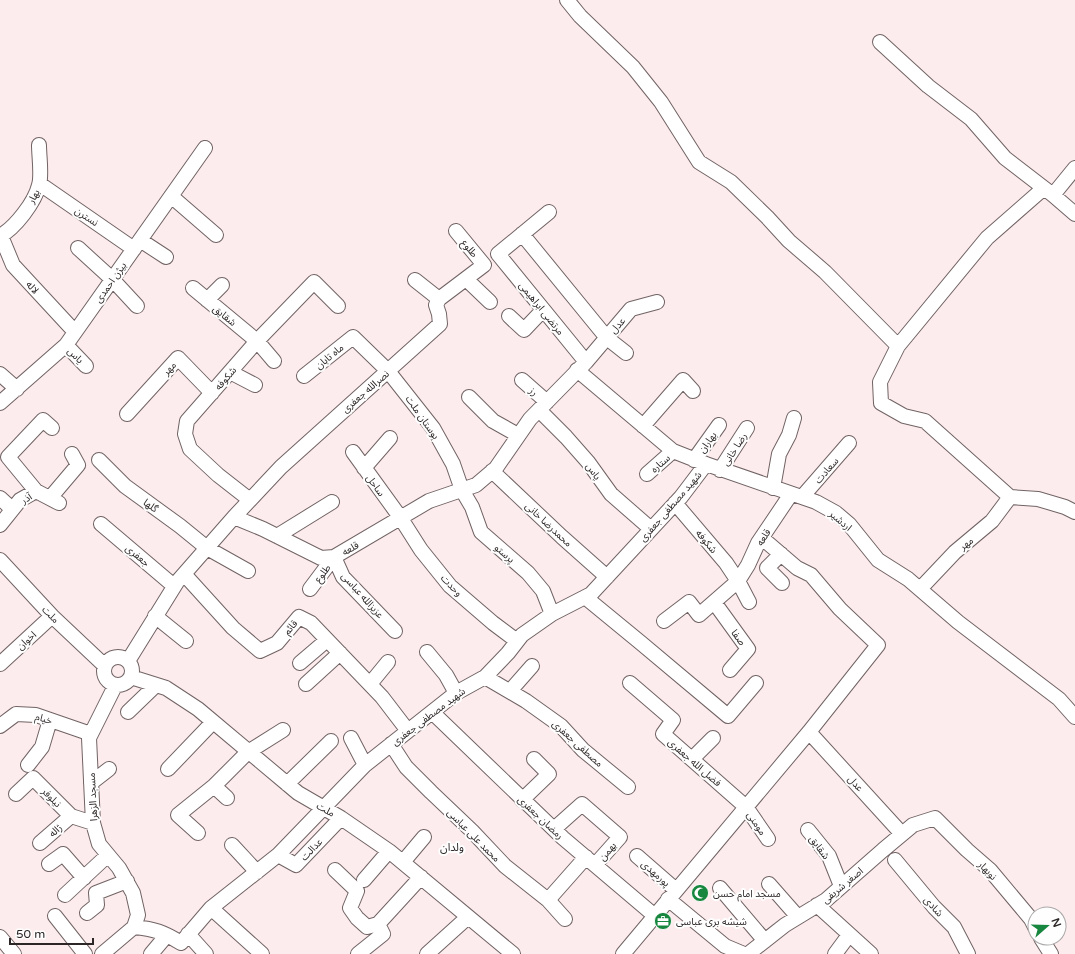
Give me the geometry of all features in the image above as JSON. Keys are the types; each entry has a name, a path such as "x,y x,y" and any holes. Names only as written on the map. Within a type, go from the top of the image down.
{"street":[{"path":"567,0 580,16 633,67 661,102 699,162 730,182 767,217 789,241 824,272 898,346"},
{"path":"880,42 928,86 971,119 1005,158 1075,214"},
{"name":"بهار","path":"1,236 20,219 36,195 40,184 39,145"},
{"name":"بیژن احمدی","path":"0,403 66,345 205,148"},
{"path":"1075,168 987,238 898,346 880,382 881,404 904,416 925,421 1010,496 1038,499 1065,507 1075,512"},
{"name":"نسترن","path":"40,184 137,244 166,257"},
{"path":"171,196 216,235"},
{"path":"548,212 522,234 606,338 626,353"},
{"name":"طلوع","path":"456,231 484,265 466,279"},
{"name":"مرتضی ابراهیمی","path":"522,234 498,254 543,310 582,366"},
{"name":"لاله","path":"1,236 13,265 75,332"},
{"path":"78,248 112,279 137,306"},
{"path":"415,280 439,299 466,279 490,302"},
{"name":"شکوفه","path":"250,500 218,475 190,449 185,434 187,421 257,341 314,282 338,306"},
{"path":"207,300 222,285"},
{"name":"شقایق","path":"193,288 257,341 274,361"},
{"name":"نصرالله جعفری","path":"234,517 281,467 440,324 436,305 439,299"},
{"name":"عدل","path":"582,366 632,309 657,302"},
{"path":"509,316 524,330 543,310"},
{"name":"ماه تابان","path":"304,376 353,336 388,371"},
{"name":"یاس","path":"66,345 86,366"},
{"name":"مهر","path":"127,414 178,358 212,393"},
{"name":"قلعه","path":"234,517 321,558 334,557 350,549 400,517 429,501 476,485 496,468 530,419 582,366"},
{"name":"اردشیر","path":"582,366 643,426 673,451 720,470 816,502 836,513 849,524 878,560 908,579 958,622 1059,699 1075,717"},
{"name":"بوستان ملت","path":"388,371 433,428 453,464 462,490"},
{"path":"230,372 255,385"},
{"path":"0,374 17,389"},
{"name":"رز","path":"522,380 543,406"},
{"path":"643,426 684,380 693,390"},
{"path":"468,397 493,422 518,435"},
{"name":"یاس","path":"543,406 566,437 588,462 611,494 651,529"},
{"path":"773,488 779,454 789,435 794,418"},
{"path":"36,491 8,457 43,420 52,428"},
{"name":"بهاران","path":"700,462 720,425"},
{"name":"رضا خانی","path":"720,470 747,428"},
{"path":"364,468 390,438"},
{"name":"سعادت","path":"796,496 849,443"},
{"name":"ستاره","path":"647,474 673,451"},
{"name":"ساحل","path":"352,452 400,517"},
{"name":"آذر","path":"0,525 20,500 36,491 55,500 78,465 72,454"},
{"name":"گلها","path":"98,460 125,486 180,526 207,548 248,571"},
{"name":"شهید مصطفی جعفری","path":"323,808 366,765 391,744 456,693 485,677 522,634 552,614 591,594 675,503 700,462"},
{"name":"محمدرضا خانی","path":"492,470 562,537 607,577"},
{"name":"پرستو","path":"462,490 472,507 481,532 528,573 543,591 552,614"},
{"name":"قلعه","path":"738,581 762,538 796,496"},
{"name":"مهر","path":"920,589 955,552 992,521 1010,496"},
{"path":"0,498 12,509"},
{"path":"277,536 332,502"},
{"name":"شکوفه","path":"675,503 726,563 749,602"},
{"path":"128,661 174,586 234,517"},
{"name":"وحدت","path":"400,517 421,550 450,586 493,623 517,641"},
{"name":"جعفری","path":"101,524 174,586"},
{"path":"623,954 809,732 878,645 840,609 811,576 797,568 762,538"},
{"path":"781,554 768,568 782,583"},
{"name":"طلوع","path":"310,589 334,557"},
{"name":"عزیزالله عباسی","path":"334,557 343,577 396,631"},
{"name":"ملت","path":"0,560 52,616 104,665"},
{"name":"قائم","path":"184,574 233,628 260,651 277,643 299,617 311,623 382,696 408,731"},
{"path":"664,621 689,602 699,615 738,581"},
{"path":"585,597 728,716 756,683"},
{"name":"صفا","path":"714,602 748,649 730,670"},
{"name":"اخوان","path":"0,664 52,616"},
{"path":"155,616 186,641"},
{"path":"300,663 327,640"},
{"path":"427,652 446,676 456,693"},
{"path":"306,684 340,653"},
{"path":"115,656 122,657 128,661 132,668 131,677 125,684 115,686 107,681 103,673 104,665 109,659 115,656"},
{"path":"370,684 388,662"},
{"path":"510,691 532,666"},
{"name":"ملت","path":"131,677 166,688 198,709 298,793 341,818 389,852 513,954"},
{"name":"مصطفی جعفری","path":"485,677 510,691 561,726 583,750 628,787"},
{"name":"فضل الله جعفری","path":"630,683 673,720 663,734 746,807"},
{"name":"مسجد الزهرا","path":"115,686 89,738 93,823 99,844 119,868 133,893 138,916 134,927"},
{"path":"128,712 156,686"},
{"name":"رمضان جعفری","path":"432,712 522,800 590,861 655,916"},
{"name":"خیام","path":"0,726 16,714 36,715 91,734"},
{"path":"28,765 42,747 50,720"},
{"path":"168,768 213,722"},
{"path":"198,833 178,815 214,786 248,752 283,730"},
{"name":"عدل","path":"809,732 902,834"},
{"path":"351,738 366,765"},
{"path":"692,759 713,738"},
{"path":"287,784 331,741"},
{"name":"محمد علی عباسی","path":"391,744 406,767 472,831 505,866 548,900 566,919"},
{"path":"522,800 549,774 534,759"},
{"path":"92,783 109,769"},
{"name":"نیلوفر","path":"16,794 33,778 71,816 93,823"},
{"path":"214,786 227,798"},
{"name":"بهمن","path":"548,900 590,861 620,837 582,804 554,829"},
{"name":"مومنی","path":"746,807 768,839"},
{"path":"102,954 134,927 153,929 181,943 211,908 278,856 323,808"},
{"name":"ژاله","path":"40,843 71,816"},
{"name":"عدالت","path":"278,856 296,865 341,818"},
{"name":"اصغر شریفی","path":"748,954 785,925 826,900 913,825 936,818"},
{"name":"نوبهار","path":"936,818 967,850 990,870 1027,914"},
{"name":"شقایق","path":"808,830 829,856 841,886"},
{"path":"402,862 424,837"},
{"path":"232,845 257,872"},
{"path":"364,880 389,852"},
{"path":"49,864 63,854 84,878"},
{"path":"65,895 108,855"},
{"name":"پورمهدی","path":"637,856 672,894 725,946 744,954"},
{"name":"شادی","path":"895,860 934,907 954,927 968,954"},
{"path":"335,870 357,891 350,908 367,927 378,924 421,877"},
{"path":"87,913 97,905 96,893 127,881"},
{"path":"769,884 798,917"},
{"path":"720,888 765,941"},
{"path":"817,905 871,954"},
{"path":"211,908 257,953"},
{"path":"55,916 85,954"},
{"path":"427,954 468,917"},
{"path":"358,954 382,934 378,924"},
{"path":"188,934 206,954"},
{"path":"151,954 167,935"},
{"path":"835,954 849,935"},
{"path":"0,937 14,954"}],"place":[{"name":"مسجد امام حسن","path":"700,893"},
{"name":"شیشه بری عباسی","path":"663,921"}],"district":[{"name":"ولدان","path":"452,847"}]}
